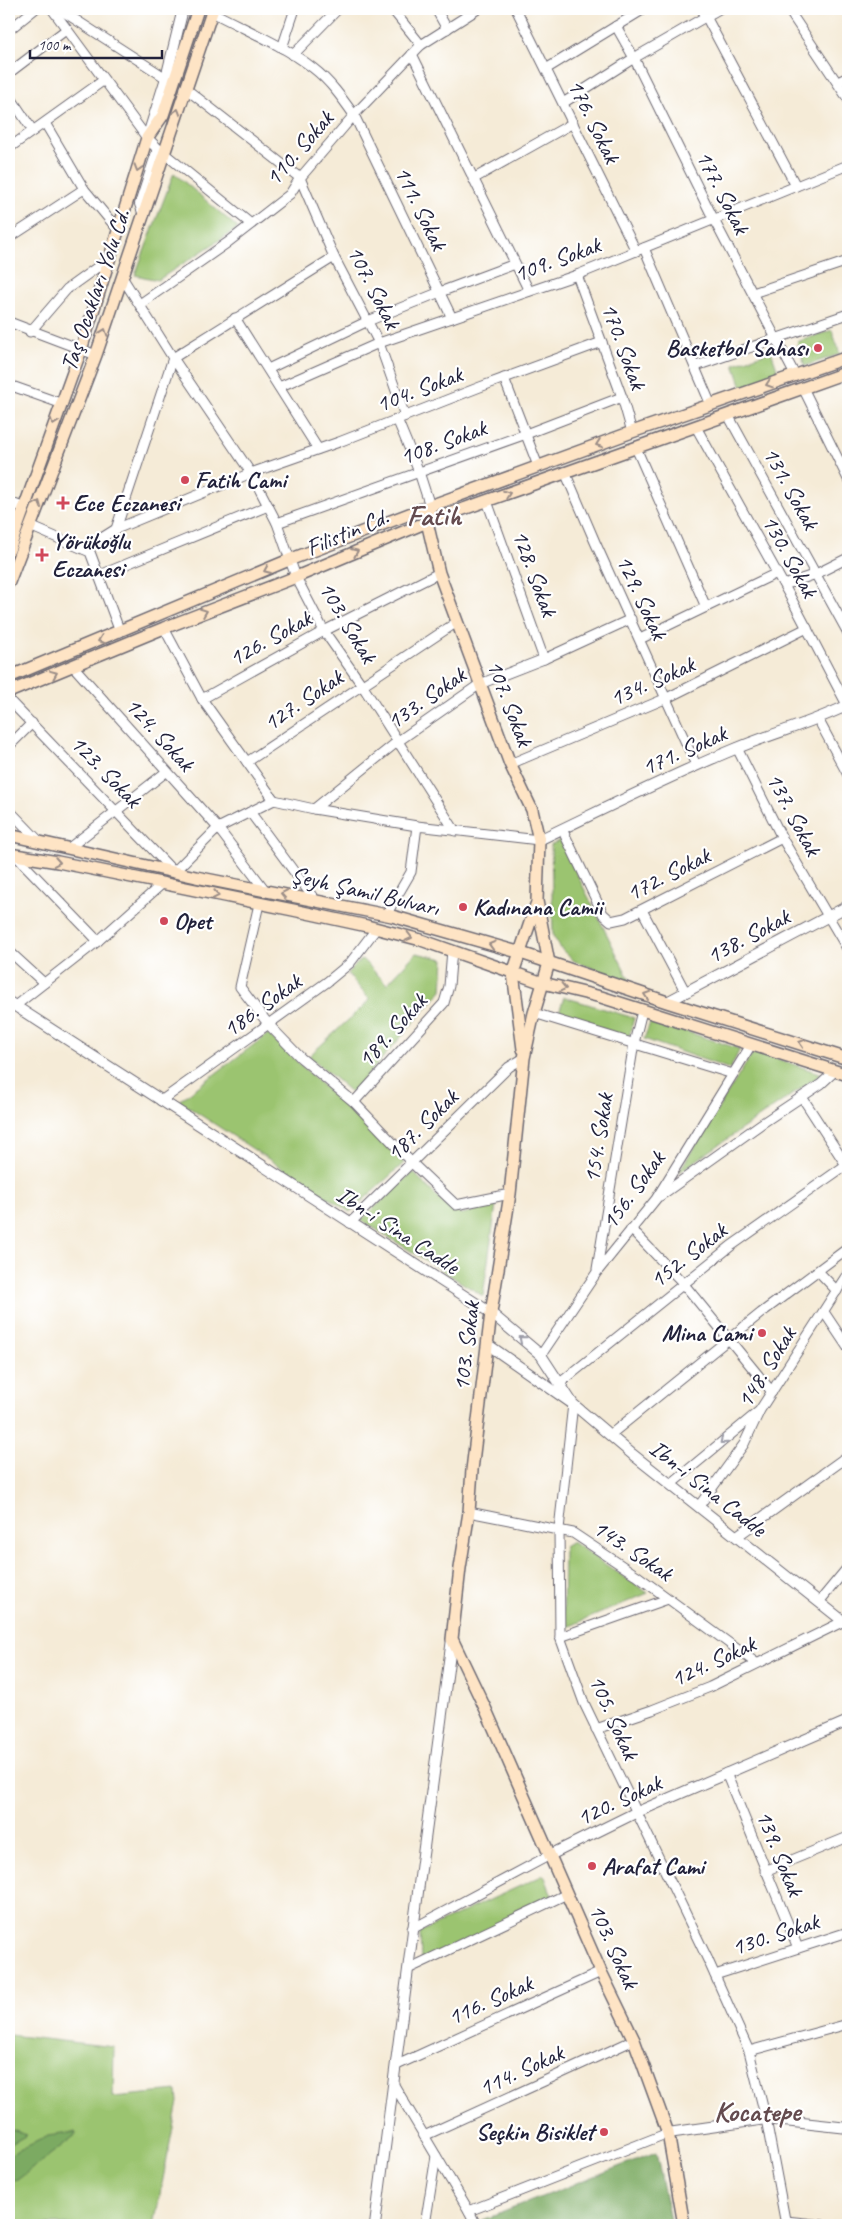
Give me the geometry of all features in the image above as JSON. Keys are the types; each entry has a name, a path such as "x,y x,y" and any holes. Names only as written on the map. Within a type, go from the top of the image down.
{"main road":[{"name":"Taş Ocakları Yolu Cd.","path":"9,550 60,403 81,350 147,138 163,115 198,9"},
{"name":"Taş Ocakları Yolu Cd.","path":"9,582 96,356 212,11"},
{"name":"Filistin Cd.","path":"9,677 289,560 430,506 632,432 848,357"},
{"name":"Filistin Cd.","path":"9,692 164,628 296,577 427,522 848,372"},
{"path":"427,522 430,506"},
{"name":"107. Sokak","path":"427,522 439,573 510,764 532,810 539,840 537,901"},
{"name":"Şeyh Şamil Bulvarı","path":"9,835 174,872 386,915 518,952 667,1002 848,1059"},
{"name":"Şeyh Şamil Bulvarı","path":"12,855 58,862 421,940 543,983 601,997 848,1075"},
{"path":"537,901 549,963"},
{"name":"103. Sokak","path":"524,1058 513,973 518,952 532,922 537,901"},
{"name":"103. Sokak","path":"549,963 534,1013 524,1058 510,1194 491,1313 469,1512 452,1639 486,1710 601,1972 634,2040 668,2133 684,2225"}],"street":[{"path":"9,30 35,9"},
{"path":"52,9 147,138 158,150 140,204 144,215"},
{"path":"58,9 166,78"},
{"path":"147,138 166,78 183,9"},
{"path":"282,48 295,9"},
{"path":"293,55 338,9"},
{"path":"392,9 420,45"},
{"path":"436,9 447,29"},
{"name":"110. Sokak","path":"140,304 290,194 300,178 354,115 420,45 478,9"},
{"name":"176. Sokak","path":"516,9 572,123 640,250 696,366 711,405"},
{"path":"546,70 644,9"},
{"path":"563,103 704,13 719,9"},
{"path":"791,10 848,99"},
{"name":"111. Sokak","path":"212,11 293,55 324,78 338,92 354,115 452,318"},
{"path":"704,13 796,186"},
{"name":"177. Sokak","path":"616,26 795,376"},
{"path":"9,73 68,30"},
{"path":"412,54 529,291"},
{"path":"838,82 848,77"},
{"path":"9,148 104,80"},
{"path":"185,88 300,178"},
{"path":"9,95 33,131"},
{"path":"45,123 84,189 118,230"},
{"path":"473,178 572,123"},
{"path":"165,154 251,224"},
{"name":"109. Sokak","path":"279,387 379,343 577,275 713,218 848,165"},
{"name":"107. Sokak","path":"300,178 334,257 379,343 430,506"},
{"path":"9,238 84,189"},
{"path":"116,529 173,358 334,257"},
{"path":"30,332 67,289 110,258"},
{"path":"753,293 848,261"},
{"path":"268,369 368,321 515,264"},
{"name":"170. Sokak","path":"577,275 622,397 632,432"},
{"name":"103. Sokak","path":"122,277 173,358 251,473 276,523 296,577 324,631 362,685 455,831"},
{"path":"696,366 776,337 848,314"},
{"path":"236,318 318,449"},
{"path":"9,322 30,332 96,356"},
{"name":"104. Sokak","path":"84,549 116,529 251,473 602,342"},
{"path":"504,378 538,466"},
{"path":"9,385 60,403"},
{"path":"803,388 846,468 848,479"},
{"name":"108. Sokak","path":"276,523 526,434 622,397"},
{"name":"131. Sokak","path":"728,415 848,633"},
{"name":"130. Sokak","path":"696,427 848,705"},
{"path":"636,448 706,607"},
{"name":"129. Sokak","path":"565,472 696,766"},
{"name":"128. Sokak","path":"487,501 544,659"},
{"path":"9,502 25,508"},
{"path":"100,575 268,506"},
{"path":"30,526 90,552 120,632"},
{"path":"784,585 816,574 848,558"},
{"name":"126. Sokak","path":"202,699 324,631 439,573"},
{"path":"640,639 777,573"},
{"name":"133. Sokak","path":"314,809 397,742 480,684 544,659 631,619"},
{"name":"127. Sokak","path":"247,762 457,622"},
{"path":"164,628 202,699 274,800"},
{"name":"134. Sokak","path":"510,764 667,698 807,628"},
{"name":"124. Sokak","path":"73,666 218,828 265,890"},
{"name":"123. Sokak","path":"9,700 174,872"},
{"name":"171. Sokak","path":"539,840 696,766 738,748 818,720 848,705"},
{"path":"818,720 848,774"},
{"path":"9,746 32,722"},
{"name":"137. Sokak","path":"738,748 782,838 848,950"},
{"path":"70,848 166,772"},
{"path":"174,872 218,828 274,800 314,809 417,826 539,840"},
{"path":"9,810 38,842"},
{"path":"250,812 315,900"},
{"path":"386,915 411,872 417,826"},
{"name":"172. Sokak","path":"562,829 603,914 611,922 642,910 782,838"},
{"path":"12,855 98,941"},
{"path":"12,1004 44,983 98,941 162,884"},
{"path":"259,904 240,987 269,1025 301,1058 354,1102 412,1163 456,1205 510,1194"},
{"name":"138. Sokak","path":"667,1002 848,906"},
{"path":"642,910 685,991"},
{"name":"186. Sokak","path":"161,1101 269,1025 350,963 376,929"},
{"name":"189. Sokak","path":"354,1102 444,1003 449,986 452,950"},
{"path":"9,951 44,983"},
{"name":"Ibn-i Sina Cadde","path":"12,1004 491,1313 541,1355 573,1404 846,1623"},
{"name":"154. Sokak","path":"597,1272 634,1043 642,1011"},
{"path":"534,1013 733,1074"},
{"name":"156. Sokak","path":"541,1355 597,1272 656,1199 751,1045"},
{"name":"187. Sokak","path":"350,1223 509,1067 524,1058"},
{"path":"656,1199 821,1084 835,1071"},
{"path":"802,1097 847,1166"},
{"name":"152. Sokak","path":"560,1383 738,1241 847,1166"},
{"path":"631,1229 683,1283 772,1392"},
{"path":"610,1435 728,1340 848,1248"},
{"path":"818,1271 837,1292"},
{"name":"148. Sokak","path":"699,1506 744,1444 760,1410 848,1273"},
{"path":"824,1312 848,1348"},
{"path":"488,1344 573,1404"},
{"name":"105. Sokak","path":"573,1404 559,1530 560,1637 584,1703 749,2051 766,2119 786,2223"},
{"path":"671,1484 760,1410"},
{"path":"737,1536 848,1456"},
{"name":"143. Sokak","path":"469,1512 573,1533 668,1598 756,1663"},
{"path":"819,1602 848,1567"},
{"path":"560,1637 668,1598"},
{"name":"124. Sokak","path":"596,1729 652,1710 710,1687 756,1663 846,1623"},
{"name":"103. Sokak","path":"375,2225 397,2065 412,1929 452,1639"},
{"name":"120. Sokak","path":"412,1929 550,1855 635,1813 848,1721"},
{"name":"139. Sokak","path":"726,1773 798,1948"},
{"path":"766,1871 848,1837"},
{"path":"408,1969 567,1894"},
{"name":"130. Sokak","path":"714,1975 848,1932"},
{"name":"116. Sokak","path":"397,2065 601,1972"},
{"path":"749,2051 848,2024"},
{"name":"114. Sokak","path":"424,2136 634,2040"},
{"path":"394,2085 469,2210 476,2225"},
{"path":"469,2210 668,2133 766,2119 848,2128"},
{"path":"425,2225 436,2156"},
{"path":"786,2223 822,2225"}],"green space":[{"path":"174,173 238,228 158,280 135,275"},
{"name":"Basketbol Sahası","path":"832,330 840,354 805,366 797,342"},
{"path":"771,351 779,374 742,387 734,364"},
{"path":"560,840 631,983 574,961 562,950 553,936 551,845"},
{"path":"416,953 444,959 442,990 352,1093 309,1056 370,1000 347,973 362,959 387,984"},
{"path":"564,997 634,1018 629,1037 558,1015"},
{"path":"651,1020 740,1049 730,1069 644,1039"},
{"path":"268,1034 404,1163 350,1212 179,1101"},
{"path":"754,1051 822,1074 678,1173"},
{"path":"413,1172 447,1207 462,1214 496,1205 483,1296 361,1220"},
{"path":"572,1542 648,1593 563,1629 564,1547"},
{"path":"544,1875 553,1898 421,1962 420,1932"},
{"path":"9,2035 114,2047 113,2097 177,2091 178,2102 154,2225 9,2225"},
{"path":"9,2129 27,2135 9,2145"},
{"path":"76,2132 77,2134 16,2181 9,2178 9,2155 48,2136"},
{"path":"656,2152 671,2225 486,2225 483,2220"}],"place":[{"name":"Basketbol Sahası","path":"818,348"},
{"name":"Fatih Cami","path":"185,480"},
{"name":"Ece Eczanesi","path":"63,503"},
{"name":"Yörükoğlu Eczanesi","path":"42,555"},
{"name":"Kadınana Camii","path":"463,907"},
{"name":"Opet","path":"164,921"},
{"name":"Mina Cami","path":"762,1333"},
{"name":"Arafat Cami","path":"592,1866"},
{"name":"Seçkin Bisiklet","path":"604,2132"}],"district":[{"name":"Fatih","path":"434,515"},
{"name":"Kocatepe","path":"757,2111"}]}
